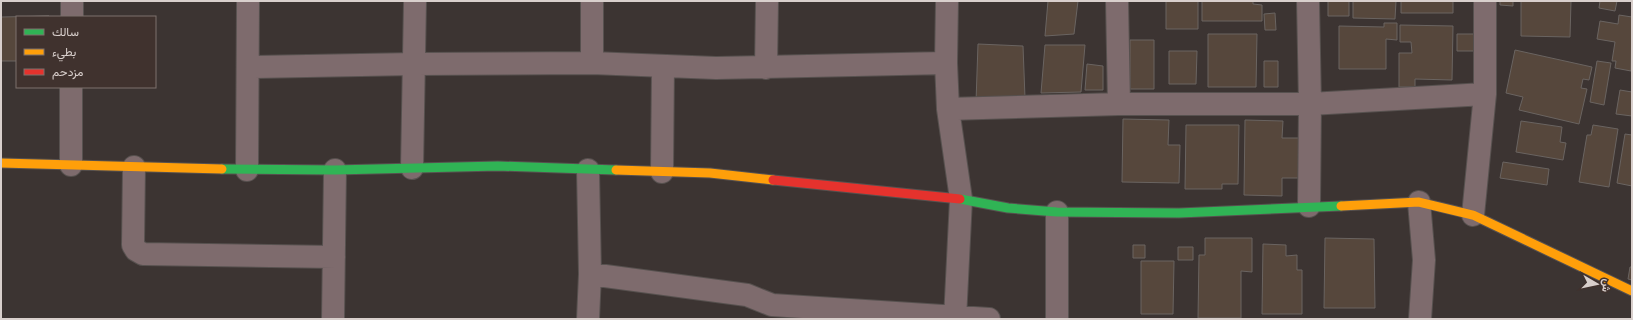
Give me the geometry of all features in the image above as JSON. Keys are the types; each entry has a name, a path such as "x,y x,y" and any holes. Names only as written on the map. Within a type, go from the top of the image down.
{"street":[{"path":"72,1 72,16"},
{"path":"247,170 248,1"},
{"path":"412,168 415,1"},
{"path":"592,1 592,63"},
{"path":"766,68 767,1"},
{"path":"947,1 946,63 948,109 961,199 955,317"},
{"path":"1117,1 1119,104"},
{"path":"1308,1 1310,104 1309,206"},
{"path":"1473,215 1485,94 1485,1"},
{"path":"248,67 592,63 716,68 766,68 946,63"},
{"path":"662,172 663,66"},
{"path":"71,165 72,88"},
{"path":"948,109 1119,104 1310,104 1485,94"},
{"path":"1,163 247,170 336,170 498,166 710,173 961,199 1008,208 1057,212 1179,212 1419,202 1473,215 1632,291"},
{"path":"134,167 133,245 136,250 143,254 334,257"},
{"path":"333,319 336,170"},
{"path":"588,170 590,274 588,319"},
{"path":"1419,202 1424,260 1420,319"},
{"path":"1056,319 1057,212"},
{"path":"590,274 748,295 771,312 989,319"}],"building":[{"path":"1048,1 1078,1 1074,34 1045,36"},
{"path":"1166,1 1198,1 1198,29 1166,29"},
{"path":"1202,1 1253,1 1253,4 1262,5 1262,21 1202,21"},
{"path":"1328,1 1349,1 1349,16 1328,16"},
{"path":"1353,1 1396,1 1395,19 1353,18"},
{"path":"1401,1 1453,1 1453,13 1401,13"},
{"path":"1500,1 1513,1 1513,6 1500,5"},
{"path":"1521,1 1571,1 1570,37 1521,36"},
{"path":"1600,1 1617,1 1615,11 1599,8"},
{"path":"1275,13 1276,30 1265,30 1264,14"},
{"path":"1619,15 1632,17 1631,71 1615,68 1616,61 1612,61 1615,42 1597,39 1600,21 1618,24"},
{"path":"1,17 16,17 16,61 1,61"},
{"path":"1384,23 1397,23 1397,40 1386,39 1386,69 1339,69 1339,26 1384,27"},
{"path":"1400,25 1453,26 1452,80 1415,79 1415,87 1399,87 1399,53 1412,53 1411,42 1400,42"},
{"path":"1208,34 1257,34 1256,87 1208,87"},
{"path":"1457,34 1477,34 1477,51 1457,51"},
{"path":"1130,40 1154,40 1154,89 1130,89"},
{"path":"978,44 1023,46 1025,98 976,102"},
{"path":"1045,45 1085,45 1081,92 1041,93"},
{"path":"1515,50 1592,67 1589,80 1583,79 1581,88 1587,89 1579,124 1519,110 1523,97 1506,93"},
{"path":"1169,51 1197,51 1196,84 1169,84"},
{"path":"1264,61 1278,61 1278,87 1264,87"},
{"path":"1597,61 1611,63 1604,105 1590,102"},
{"path":"1087,64 1103,66 1103,90 1085,90"},
{"path":"1620,90 1632,92 1632,116 1616,114"},
{"path":"1123,119 1169,120 1168,145 1180,145 1179,183 1122,182"},
{"path":"1245,120 1283,121 1282,138 1304,138 1303,178 1282,178 1282,196 1244,195"},
{"path":"1521,121 1562,127 1560,142 1566,143 1563,160 1516,152"},
{"path":"1186,125 1239,125 1238,184 1222,184 1222,189 1185,189"},
{"path":"1593,125 1618,129 1609,187 1579,182 1587,135 1591,135"},
{"path":"1625,134 1632,135 1632,186 1617,183"},
{"path":"1503,162 1549,169 1547,185 1500,178"},
{"path":"1205,238 1252,238 1252,272 1241,271 1241,318 1198,318 1199,255 1205,255"},
{"path":"1325,238 1374,239 1375,308 1324,308"},
{"path":"1263,244 1286,245 1286,256 1297,255 1297,270 1302,270 1302,314 1262,314"},
{"path":"1133,245 1145,245 1145,258 1133,258"},
{"path":"1178,247 1193,247 1193,260 1178,260"},
{"path":"1141,261 1174,261 1173,314 1141,314"},
{"path":"1630,267 1632,267 1632,280 1628,279"}],"traffic: fast":[{"path":"222,169 335,170 498,166 616,170"},
{"path":"960,199 1008,208 1057,212 1179,213 1341,206"}],"traffic: slow":[{"path":"1,163 222,169"},
{"path":"616,170 710,173 773,180"},
{"path":"1341,206 1419,202 1473,215 1632,291"}],"traffic: jam":[{"path":"773,180 960,199"}]}
